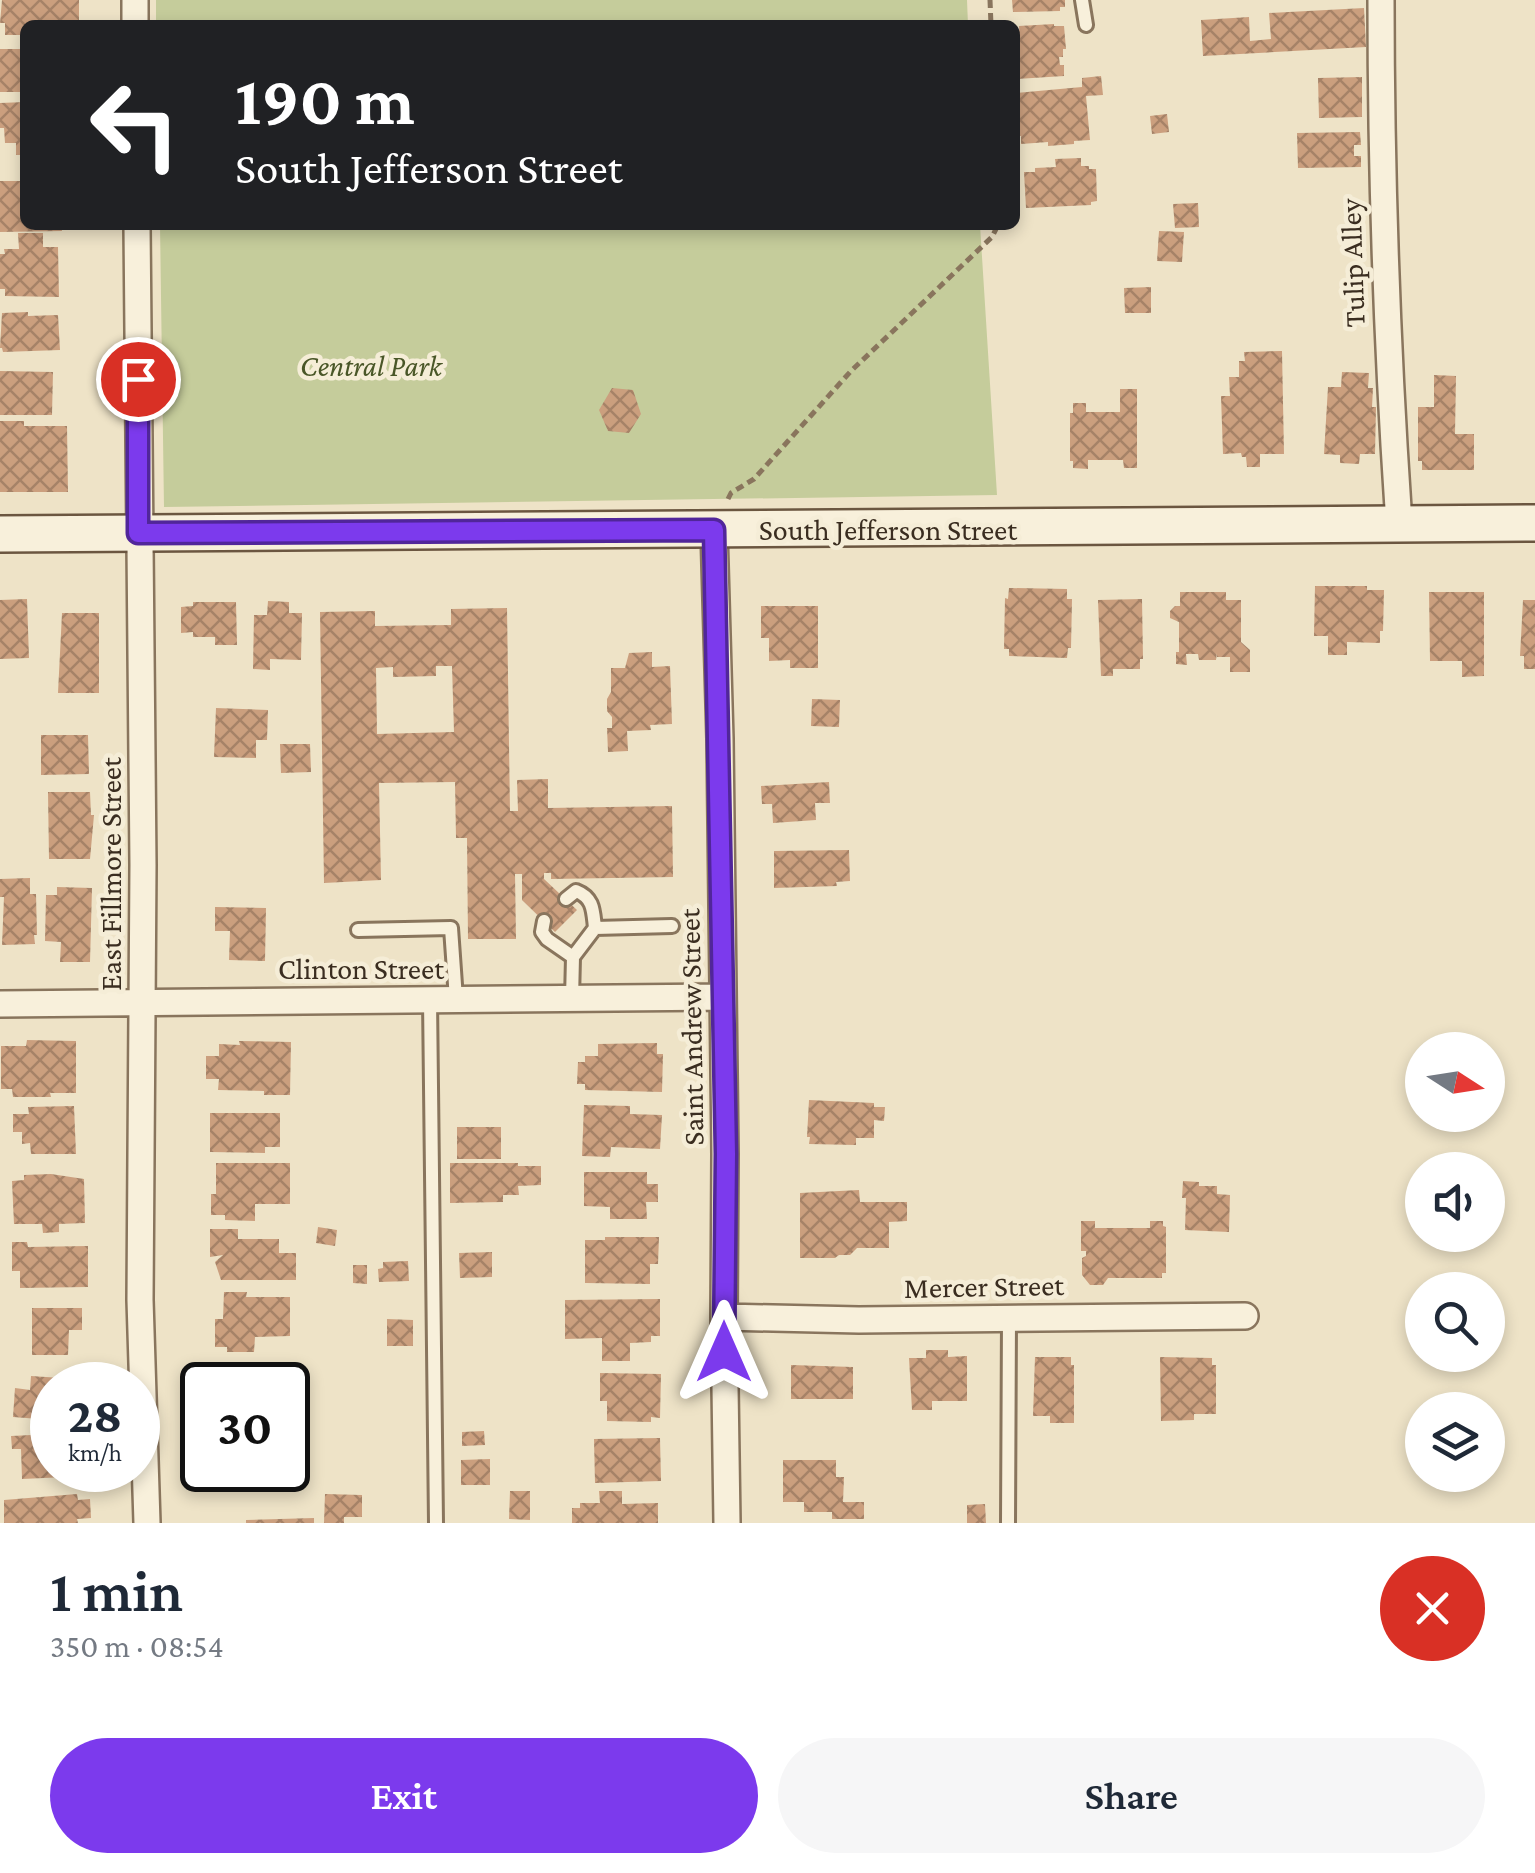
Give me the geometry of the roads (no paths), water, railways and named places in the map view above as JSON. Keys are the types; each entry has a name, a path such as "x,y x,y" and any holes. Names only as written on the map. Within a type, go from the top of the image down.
{"street":[{"name":"Tulip Alley","path":"1381,0 1381,168 1399,523"},
{"name":"East Fillmore Street","path":"136,230 142,652 140,1300 147,1523"},
{"name":"South Jefferson Street","path":"0,534 1535,523"},
{"name":"Saint Andrew Street","path":"714,530 726,1154 727,1523"},
{"name":"Clinton Street","path":"0,1004 723,997"},
{"name":"Mercer Street","path":"724,1317 859,1320 1245,1316"}],"lane":[{"path":"1082,0 1086,25"},
{"path":"566,899 576,891 586,895 592,904 595,928 574,958 572,999"},
{"path":"544,921 542,932 547,939 574,958"},
{"path":"595,928 672,926"},
{"path":"358,930 452,928 443,999 436,1523"},
{"path":"1008,1523 1010,1319"}],"park label":[{"name":"Central Park","path":"371,365"}]}
